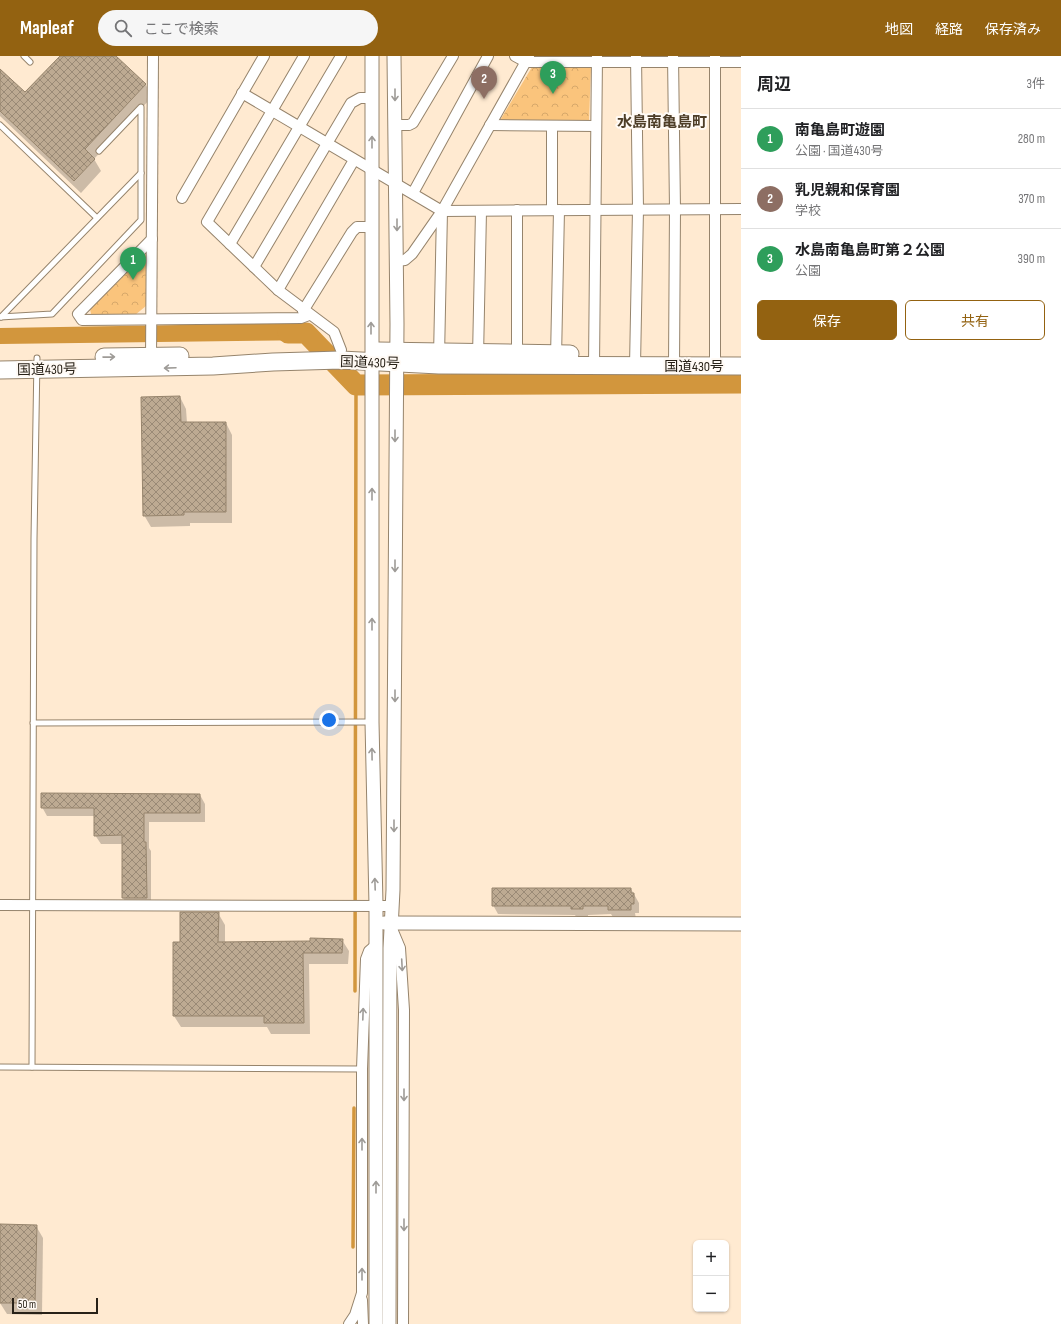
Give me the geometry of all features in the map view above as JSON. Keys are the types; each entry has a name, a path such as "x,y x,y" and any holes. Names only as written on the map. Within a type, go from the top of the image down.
{"highway":[{"name":"国道430号","path":"0,370 37,364 151,356 329,354 439,359 715,360 741,354"},
{"name":"国道430号","path":"0,358 37,364"},
{"name":"国道430号","path":"715,360 741,366"}],"street":[{"path":"151,356 153,56"},
{"path":"182,198 264,56"},
{"path":"304,56 207,222 278,290 306,313 334,332 329,354"},
{"path":"230,244 341,56"},
{"path":"372,56 372,722 376,905 376,1324"},
{"path":"389,1324 390,956 393,906 397,261 397,184 394,157 394,56"},
{"path":"395,125 409,125 413,123 453,56"},
{"path":"413,193 488,56"},
{"path":"515,56 528,59 715,59 741,62"},
{"path":"397,261 405,260 412,254 442,211 528,59"},
{"path":"594,360 597,59"},
{"path":"635,360 638,209 636,59"},
{"path":"673,59 675,209 674,360"},
{"path":"715,59 715,360"},
{"path":"242,93 442,211 741,208"},
{"path":"254,267 351,103 360,98 372,98"},
{"path":"490,125 596,126"},
{"path":"552,126 555,210 556,360"},
{"path":"278,290 354,160"},
{"path":"517,210 517,360"},
{"path":"439,359 442,211"},
{"path":"478,359 481,211"},
{"path":"152,240 78,314 82,320 151,322 301,318 306,313 352,232 357,227 372,227"},
{"path":"0,905 393,906"},
{"path":"376,923 392,926 741,924"},
{"path":"392,926 400,948 404,1010 404,1324"},
{"path":"363,1324 362,1069 366,959 369,951 376,945"},
{"path":"349,1324 355,1316 362,1293"}],"lane":[{"path":"24,56 30,62"},
{"path":"1,317 52,314 141,220 141,107 99,151"},
{"path":"0,125 97,218"},
{"path":"1,317 141,173"},
{"path":"32,1067 33,723 37,364"},
{"path":"33,723 372,722"},
{"path":"0,1066 362,1069"}],"green space":[{"path":"591,66 589,122 499,122 532,67"},
{"path":"146,254 146,306 135,315 91,314 90,309"}],"shaded area":[{"path":"303,323 311,327 322,340 0,344 0,328"},
{"path":"341,381 359,382 359,395 353,395 353,392"}],"building":[{"path":"60,56 116,56 146,84 85,149 95,159 74,181 0,111 0,69 25,92"},
{"path":"180,396 181,422 226,422 226,512 184,512 184,515 143,516 141,397"},
{"path":"41,793 200,794 200,813 144,813 147,898 122,898 122,835 94,836 94,808 41,808"},
{"path":"492,888 631,888 631,893 634,893 634,904 631,904 631,910 608,910 608,906 583,906 583,909 571,909 571,906 492,906"},
{"path":"180,912 219,912 218,942 310,941 310,938 343,939 342,953 303,953 304,1023 264,1023 264,1016 173,1016 173,942 180,942"},
{"path":"0,1224 37,1225 35,1303 0,1303"}],"waterway":[{"path":"288,333 306,333 356,385 741,383"},
{"path":"356,389 356,391 394,392"},
{"path":"400,392 741,390"},
{"path":"355,991 356,391"},
{"path":"353,1247 354,1108"}],"place":[{"name":"水島南亀島町第２公園","path":"553,94"},
{"name":"乳児親和保育園","path":"484,99"},
{"name":"南亀島町遊園","path":"133,280"}],"district":[{"name":"水島南亀島町","path":"662,122"}]}
